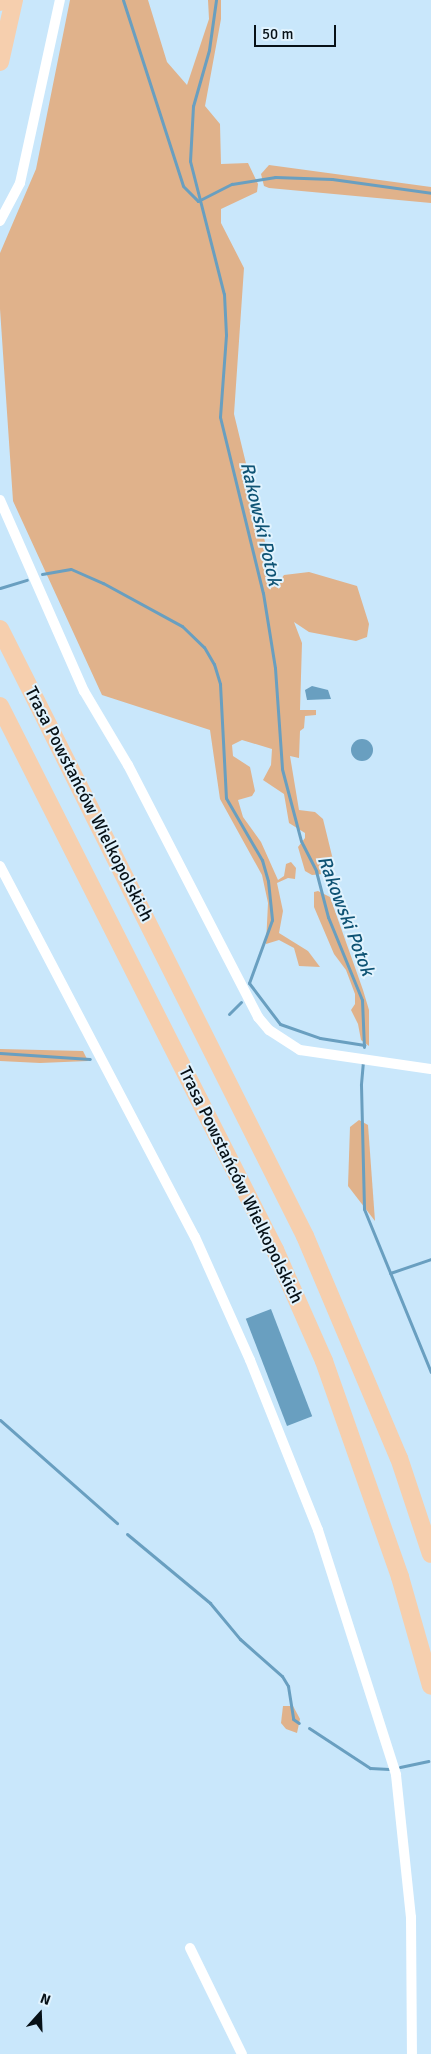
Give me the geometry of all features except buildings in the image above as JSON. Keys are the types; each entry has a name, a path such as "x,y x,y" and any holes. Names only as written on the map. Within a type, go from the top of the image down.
{"highway":[{"path":"0,62 14,0"},
{"name":"Trasa Powstańców Wielkopolskich","path":"0,629 305,1236 399,1458 431,1554"},
{"name":"Trasa Powstańców Wielkopolskich","path":"0,706 253,1206 309,1327 364,1469 431,1686"}],"street":[{"path":"0,221 20,183 60,0"},
{"path":"0,500 48,603 77,676 128,765 258,1017 269,1030 300,1050 431,1069"},
{"path":"0,866 195,1237 250,1360 318,1530 396,1775 411,1917 412,2054"},
{"path":"190,1948 242,2054"}],"shaded area":[{"path":"70,0 148,0 167,62 187,85 209,19 208,0 221,0 221,19 205,106 220,124 221,164 248,163 258,184 257,192 221,209 221,223 244,268 234,414 267,550 279,582 284,575 309,572 357,586 369,624 367,637 356,641 309,632 294,622 302,643 300,710 316,710 316,715 305,716 304,728 300,731 299,758 290,756 299,810 315,812 323,819 334,864 323,874 312,875 305,871 298,847 305,838 305,833 289,823 284,794 263,780 271,765 272,749 242,740 232,745 233,756 250,767 255,791 252,796 238,800 243,817 261,842 278,880 284,876 286,864 291,862 296,868 295,879 288,878 277,883 283,911 279,933 308,951 320,967 299,966 294,948 279,940 266,944 268,903 262,875 220,799 210,730 102,695 13,501 0,309 0,253 36,169"},
{"path":"269,165 431,187 431,203 269,188 264,186 261,174"},
{"path":"318,891 330,897 363,990 369,1010 369,1046 361,1040 358,1024 351,1010 355,1004 355,994 346,970 334,954 314,907 314,892"},
{"path":"0,1049 83,1051 88,1061 40,1063 0,1061"},
{"path":"359,1120 368,1125 375,1221 348,1186 350,1127"},
{"path":"283,1706 293,1706 300,1719 297,1733 286,1729 281,1723"}],"water":[{"path":"312,686 328,690 331,699 307,700 305,690"},
{"path":"362,739 370,742 373,750 370,758 362,761 354,758 351,750 354,742"},
{"path":"271,1309 312,1416 287,1426 246,1319"}],"waterway":[{"path":"123,0 183,186 198,201 232,184 275,177 332,179 431,193"},
{"name":"Rakowski Potok","path":"216,0 209,50 193,106 190,161 224,294 226,335 220,417 263,593 275,668 282,769 301,841 316,871 328,917 362,1000 364,1047"},
{"path":"42,574 71,569 103,583 182,626 204,647 214,664 220,684 226,798 262,860 268,881 272,920 249,983 280,1024 320,1038 364,1045"},
{"path":"0,588 27,580"},
{"path":"229,1014 241,1002"},
{"path":"0,1053 90,1059"},
{"name":"Rakowski Potok","path":"363,1061 361,1085 364,1209 431,1372"},
{"name":"Rakowski Potok","path":"390,1273 431,1259"},
{"path":"0,1420 117,1523"},
{"path":"127,1534 210,1603 240,1639 282,1676 288,1686 293,1719 299,1723"},
{"path":"309,1728 370,1768 389,1769"},
{"path":"400,1767 428,1761"}]}
